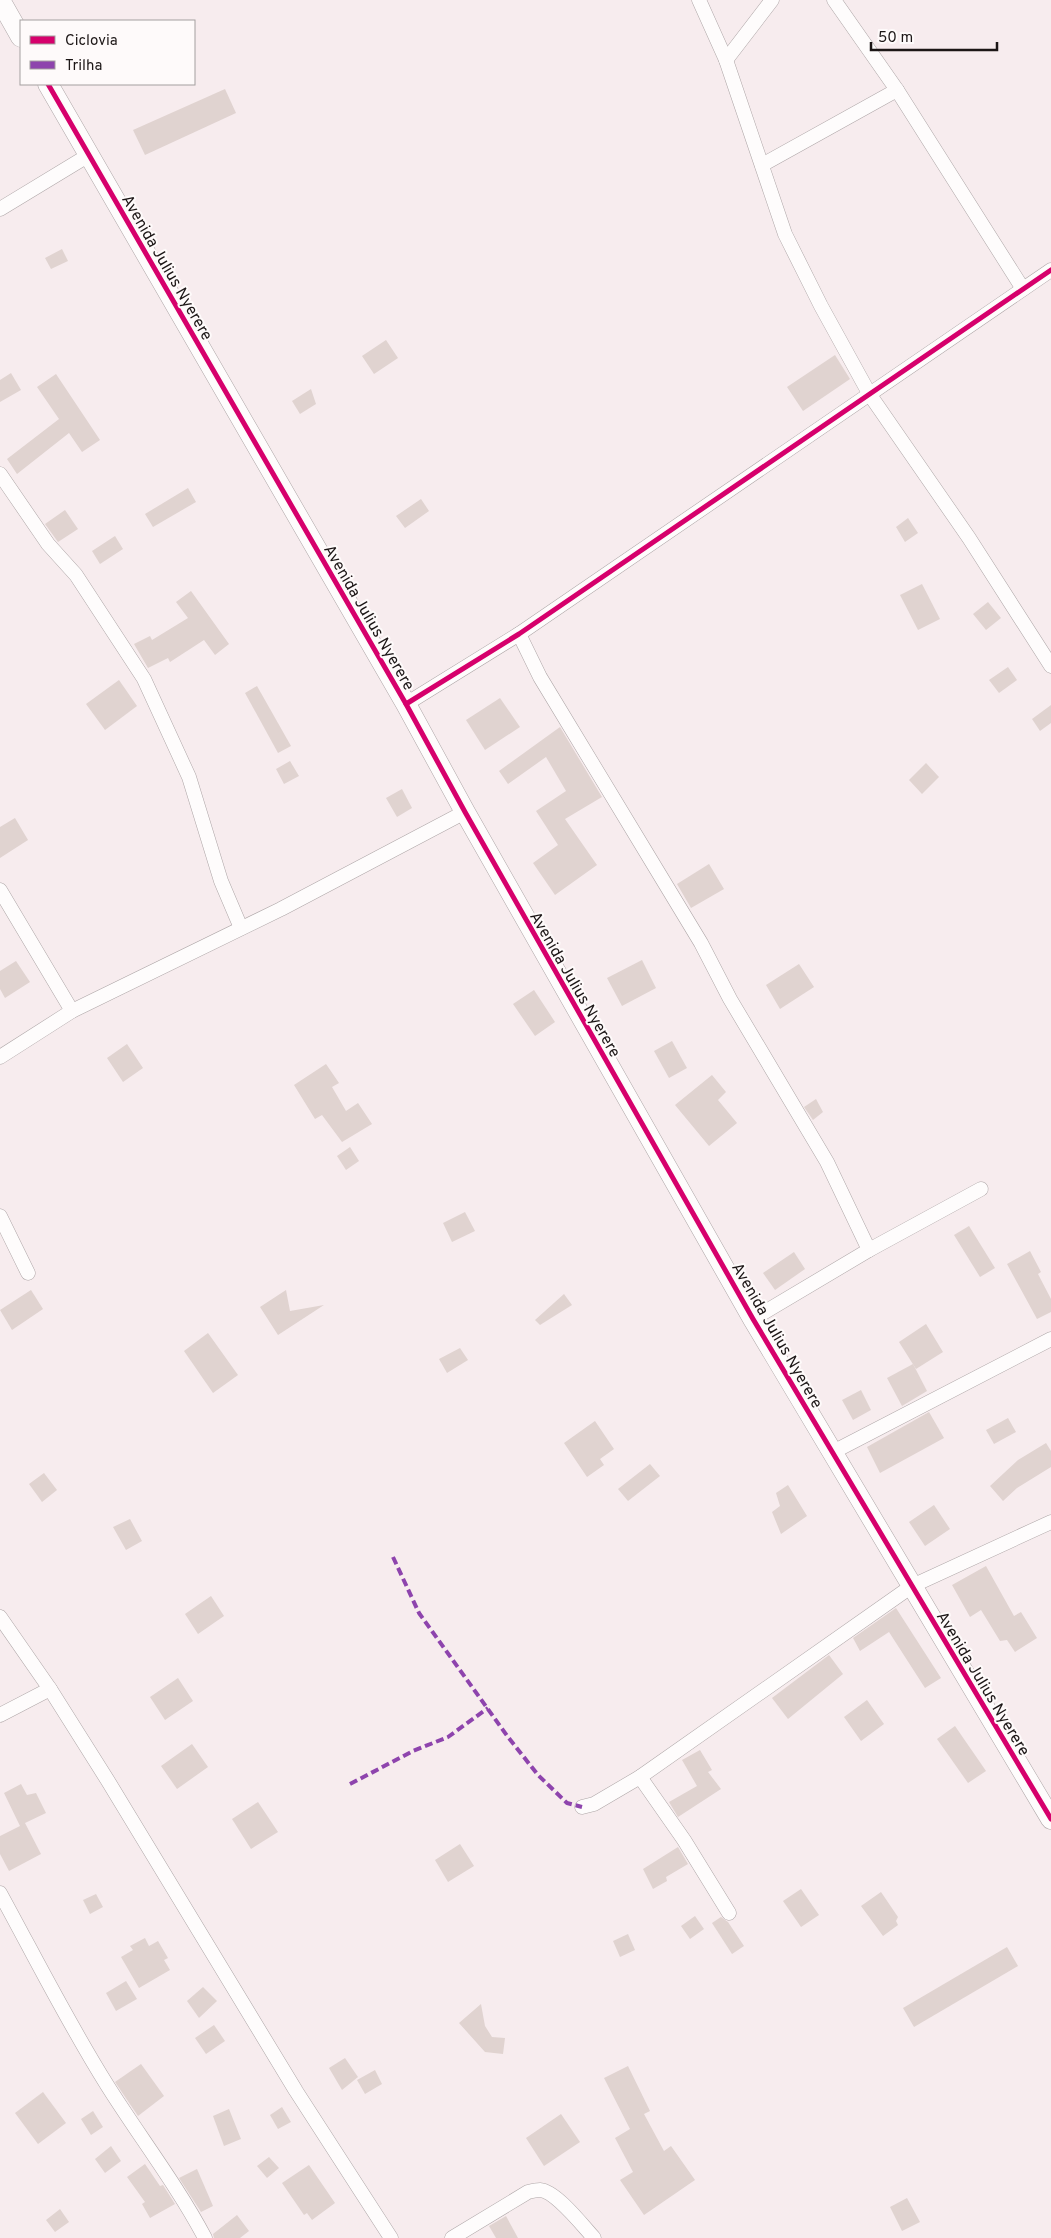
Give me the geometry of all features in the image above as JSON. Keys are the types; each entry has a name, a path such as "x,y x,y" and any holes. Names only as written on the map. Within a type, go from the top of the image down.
{"street":[{"path":"0,0 20,35"},
{"path":"699,0 726,60 785,234 820,306 870,395 969,538 1051,666"},
{"path":"726,60 772,0"},
{"path":"834,0 897,90 1023,289"},
{"name":"Avenida Julius Nyerere","path":"49,85 406,704 465,812 753,1319 1051,1818"},
{"path":"762,165 897,90"},
{"path":"0,210 89,155"},
{"path":"406,704 519,634 1051,270"},
{"path":"0,474 48,544 76,575 144,679 189,777 221,880 241,928"},
{"path":"519,634 540,677 701,943 730,999 827,1162 869,1250"},
{"path":"0,1057 72,1011 241,928 465,812"},
{"path":"0,890 72,1011"},
{"path":"753,1319 869,1250 981,1189"},
{"path":"0,1216 28,1273"},
{"path":"833,1452 1051,1339"},
{"path":"582,1806 594,1804 640,1777 912,1586 1051,1522"},
{"path":"0,1617 50,1689 108,1781 296,2092 391,2238"},
{"path":"0,1715 50,1689"},
{"path":"640,1777 684,1840 729,1913"},
{"path":"1,1897 101,2075 184,2200 206,2238"},
{"path":"452,2238 528,2192 541,2190 549,2193 563,2205 594,2238"}],"building":[{"path":"225,89 236,113 145,155 133,130"},
{"path":"62,249 68,261 51,269 45,258"},
{"path":"386,340 398,358 374,374 362,356"},
{"path":"835,355 850,379 803,411 787,387"},
{"path":"11,373 21,390 0,402 0,380"},
{"path":"56,374 100,440 82,452 69,433 17,474 7,459 59,419 37,387"},
{"path":"311,389 316,404 300,414 292,401"},
{"path":"188,488 196,502 153,527 145,514"},
{"path":"421,499 429,511 405,528 396,516"},
{"path":"65,510 78,529 58,542 45,524"},
{"path":"908,518 918,533 905,542 896,527"},
{"path":"115,536 123,549 100,564 92,551"},
{"path":"922,584 940,619 918,630 900,595"},
{"path":"191,591 229,644 215,655 204,640 170,662 168,658 148,668 134,644 150,636 152,640 188,618 176,602"},
{"path":"988,602 1001,618 986,630 973,614"},
{"path":"1008,667 1017,680 999,693 989,680"},
{"path":"119,680 137,706 105,730 86,704"},
{"path":"257,686 291,746 278,753 245,693"},
{"path":"500,698 520,727 485,750 466,720"},
{"path":"1051,705 1051,723 1040,731 1032,719"},
{"path":"560,727 602,797 565,819 597,865 555,895 533,863 558,845 536,811 566,791 546,757 508,784 499,771"},
{"path":"290,761 299,776 284,784 276,769"},
{"path":"926,763 939,777 922,794 909,780"},
{"path":"402,789 412,808 397,817 386,798"},
{"path":"15,818 28,840 0,858 0,827"},
{"path":"709,864 724,889 691,908 677,884"},
{"path":"642,960 656,988 622,1006 607,978"},
{"path":"16,961 30,982 5,998 0,989 0,971"},
{"path":"799,964 814,987 780,1009 766,985"},
{"path":"534,990 555,1022 535,1036 513,1004"},
{"path":"672,1041 687,1068 669,1078 654,1051"},
{"path":"127,1044 143,1068 123,1082 107,1058"},
{"path":"326,1064 339,1083 332,1087 346,1111 358,1103 372,1124 342,1142 322,1115 315,1119 294,1085"},
{"path":"712,1075 726,1092 718,1100 737,1123 709,1146 675,1105"},
{"path":"816,1099 823,1112 813,1120 804,1107"},
{"path":"350,1147 359,1161 346,1170 337,1156"},
{"path":"465,1212 475,1231 452,1242 443,1223"},
{"path":"969,1226 995,1268 980,1277 954,1235"},
{"path":"1030,1251 1041,1272 1038,1274 1051,1299 1051,1312 1037,1319 1007,1264"},
{"path":"794,1252 805,1269 775,1290 763,1273"},
{"path":"31,1290 43,1309 12,1330 0,1310"},
{"path":"286,1290 290,1311 324,1305 278,1335 260,1307"},
{"path":"564,1294 572,1305 540,1325 535,1320"},
{"path":"926,1324 943,1352 916,1369 899,1342"},
{"path":"208,1333 238,1375 213,1393 184,1351"},
{"path":"460,1348 468,1360 447,1373 439,1359"},
{"path":"913,1364 927,1391 902,1406 887,1378"},
{"path":"861,1390 871,1410 853,1420 842,1400"},
{"path":"929,1412 944,1438 880,1473 867,1447"},
{"path":"1008,1418 1016,1432 994,1444 986,1430"},
{"path":"595,1421 614,1449 600,1459 604,1465 587,1477 564,1443"},
{"path":"1046,1443 1051,1451 1051,1467 1017,1488 1003,1501 990,1486 1018,1460"},
{"path":"650,1464 660,1476 628,1501 618,1489"},
{"path":"44,1473 57,1490 42,1502 29,1484"},
{"path":"788,1485 807,1516 781,1534 772,1512 780,1506 776,1493"},
{"path":"934,1505 950,1529 925,1546 909,1522"},
{"path":"130,1519 142,1541 126,1550 113,1527"},
{"path":"986,1566 1014,1616 1021,1612 1037,1638 1015,1652 1007,1640 1000,1641 981,1610 970,1617 952,1585"},
{"path":"211,1596 224,1616 198,1634 185,1614"},
{"path":"896,1608 941,1678 925,1688 889,1632 860,1651 853,1638"},
{"path":"829,1655 843,1674 788,1719 772,1698"},
{"path":"178,1678 193,1701 165,1720 150,1697"},
{"path":"867,1700 884,1724 861,1741 844,1717"},
{"path":"955,1726 986,1771 968,1783 937,1739"},
{"path":"192,1744 208,1767 177,1789 161,1766"},
{"path":"700,1750 712,1770 708,1772 721,1789 678,1817 669,1802 697,1786 682,1760"},
{"path":"21,1784 27,1795 36,1793 46,1813 25,1823 41,1854 9,1871 0,1854 0,1836 20,1826 4,1793"},
{"path":"258,1802 278,1832 251,1849 232,1819"},
{"path":"460,1844 474,1866 448,1882 435,1860"},
{"path":"678,1847 688,1864 666,1877 667,1881 653,1889 643,1869"},
{"path":"801,1889 819,1915 801,1927 783,1901"},
{"path":"881,1892 898,1917 896,1921 898,1925 883,1936 861,1906"},
{"path":"96,1894 103,1907 90,1914 83,1900"},
{"path":"695,1916 704,1929 690,1939 681,1926"},
{"path":"721,1917 728,1922 744,1946 732,1954 712,1923"},
{"path":"628,1934 635,1950 620,1957 613,1941"},
{"path":"145,1938 149,1946 158,1941 168,1958 164,1960 170,1970 139,1988 121,1957 133,1950 130,1946"},
{"path":"1007,1947 1018,1966 914,2027 903,2008"},
{"path":"126,1981 137,1999 116,2011 106,1993"},
{"path":"203,1987 217,2001 199,2018 187,2001"},
{"path":"481,2004 485,2026 492,2037 505,2038 503,2054 485,2052 459,2023"},
{"path":"214,2025 225,2041 206,2054 195,2038"},
{"path":"345,2058 358,2077 342,2090 329,2068"},
{"path":"141,2064 164,2096 138,2116 115,2082"},
{"path":"628,2066 650,2111 644,2114 664,2151 671,2146 695,2180 644,2215 620,2180 633,2172 615,2138 630,2129 604,2078"},
{"path":"375,2070 382,2084 365,2094 357,2080"},
{"path":"43,2092 66,2123 38,2144 15,2113"},
{"path":"282,2107 291,2122 278,2129 270,2115"},
{"path":"229,2109 241,2139 224,2146 213,2116"},
{"path":"93,2111 103,2127 91,2135 81,2119"},
{"path":"561,2114 580,2142 544,2166 526,2138"},
{"path":"111,2146 121,2161 105,2173 95,2159"},
{"path":"269,2157 279,2168 267,2178 257,2166"},
{"path":"145,2164 160,2186 163,2185 175,2204 150,2218 142,2204 145,2202 127,2177"},
{"path":"309,2165 335,2203 312,2220 307,2213 304,2215 282,2183"},
{"path":"197,2169 213,2206 201,2212 179,2178"},
{"path":"907,2198 920,2222 902,2231 890,2207"},
{"path":"60,2209 69,2222 55,2232 46,2220"},
{"path":"237,2215 249,2231 240,2238 214,2238 213,2234"},
{"path":"506,2216 518,2238 496,2238 489,2226"}],"marked path":[{"path":"393,1557 419,1613 508,1737 538,1775 567,1803 582,1807"},
{"path":"350,1784 413,1751 448,1737 488,1708"}],"cycle path":[{"path":"49,85 406,704 465,812 753,1319 1051,1819"},
{"path":"406,704 519,634 1051,270"}]}
